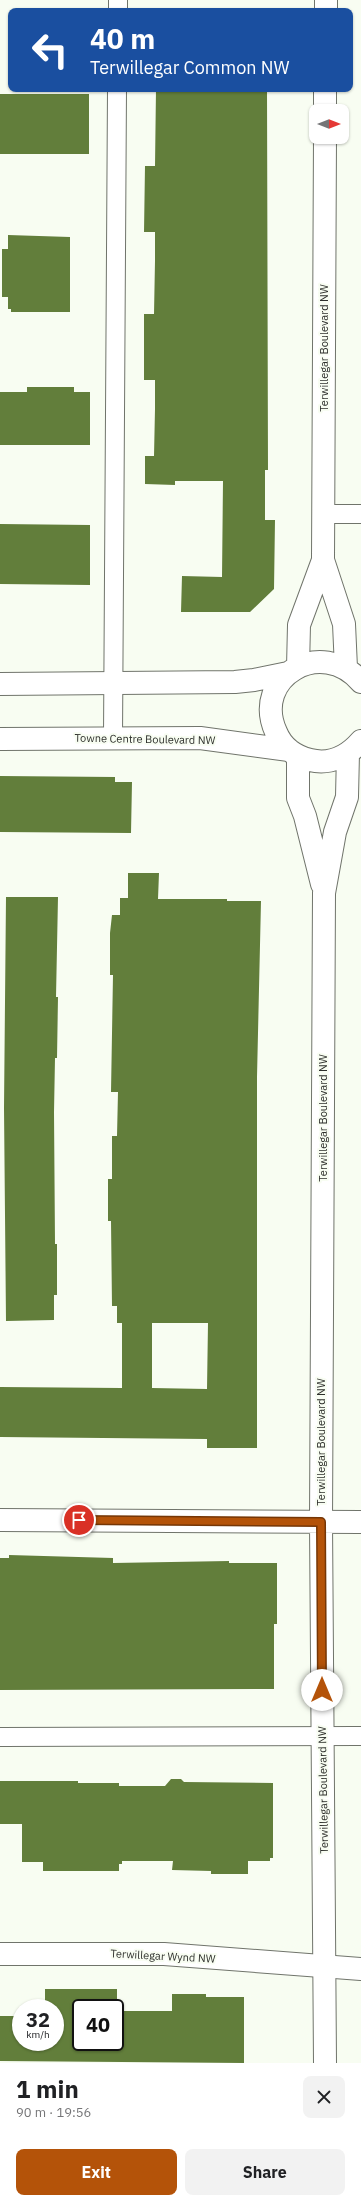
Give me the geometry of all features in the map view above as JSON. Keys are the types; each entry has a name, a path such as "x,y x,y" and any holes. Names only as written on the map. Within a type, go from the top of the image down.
{"street":[{"path":"325,92 325,104"},
{"name":"Terwillegar Boulevard NW","path":"325,144 323,560 344,624 356,675"},
{"name":"Terwillegar Boulevard NW","path":"293,670 298,625 323,560"},
{"path":"0,684 235,682 254,680 293,670 314,661 329,662 356,675"},
{"path":"293,670 279,684 272,697 271,712 273,726 279,739 293,753"},
{"name":"Towne Centre Boulevard NW","path":"0,739 200,738 293,753 314,761 328,761 356,748"},
{"name":"Terwillegar Boulevard NW","path":"325,2063 326,1968 321,1522 324,893 335,832 347,797 356,748"},
{"name":"Terwillegar Boulevard NW","path":"293,753 298,798 305,816 324,893"},
{"path":"0,1520 361,1522"},
{"name":"Terwillegar Wynd NW","path":"0,1954 164,1954 326,1968 361,1969"}],"lane":[{"path":"113,738 117,92"},
{"path":"323,514 361,514"},
{"path":"0,1737 361,1736"}],"building":[{"path":"156,92 267,92 268,470 265,470 265,520 275,520 274,589 250,612 181,612 182,576 222,577 223,481 175,481 175,485 145,484 145,456 154,456 155,380 144,380 144,314 154,314 155,232 144,232 145,166 155,166"},
{"path":"0,94 89,94 89,154 0,154"},
{"path":"8,235 70,237 70,312 11,312 11,309 8,309 8,297 2,297 2,249 8,249"},
{"path":"27,387 74,387 74,392 90,392 90,445 0,445 0,392 27,392"},
{"path":"0,524 90,525 90,585 0,584"},
{"path":"0,776 115,777 115,782 132,782 131,833 0,832"},
{"path":"128,873 159,873 158,899 227,899 227,901 261,901 257,1077 257,1448 207,1448 207,1439 0,1437 0,1387 122,1388 122,1323 117,1323 117,1306 112,1306 111,1221 108,1221 108,1179 112,1179 112,1136 117,1136 118,1092 111,1092 113,975 110,975 110,933 112,915 120,915 120,898 128,898","holes":["152,1323 208,1323 207,1389 152,1388"]},
{"path":"6,897 58,897 56,997 58,997 57,1058 55,1058 54,1112 57,1295 54,1295 54,1320 6,1321 4,1108"},
{"path":"9,1555 113,1558 113,1563 229,1561 229,1563 277,1563 277,1624 274,1624 274,1689 0,1690 0,1558 9,1558"},
{"path":"171,1779 181,1779 184,1782 273,1783 273,1858 270,1858 270,1861 248,1861 248,1874 211,1874 211,1871 172,1870 173,1861 122,1861 122,1864 119,1864 119,1871 43,1871 43,1862 22,1862 22,1824 0,1824 0,1781 78,1781 78,1783 119,1783 119,1786 165,1786"},
{"path":"45,1989 117,1989 117,1999 72,1999 72,2051 124,2051 124,2011 172,2011 172,1994 206,1994 206,1997 244,1997 244,2063 0,2061 0,2016 12,2016 12,2051 64,2051 64,1999 45,1999"}],"route":[{"path":"79,1520 321,1522 322,1690"}]}
